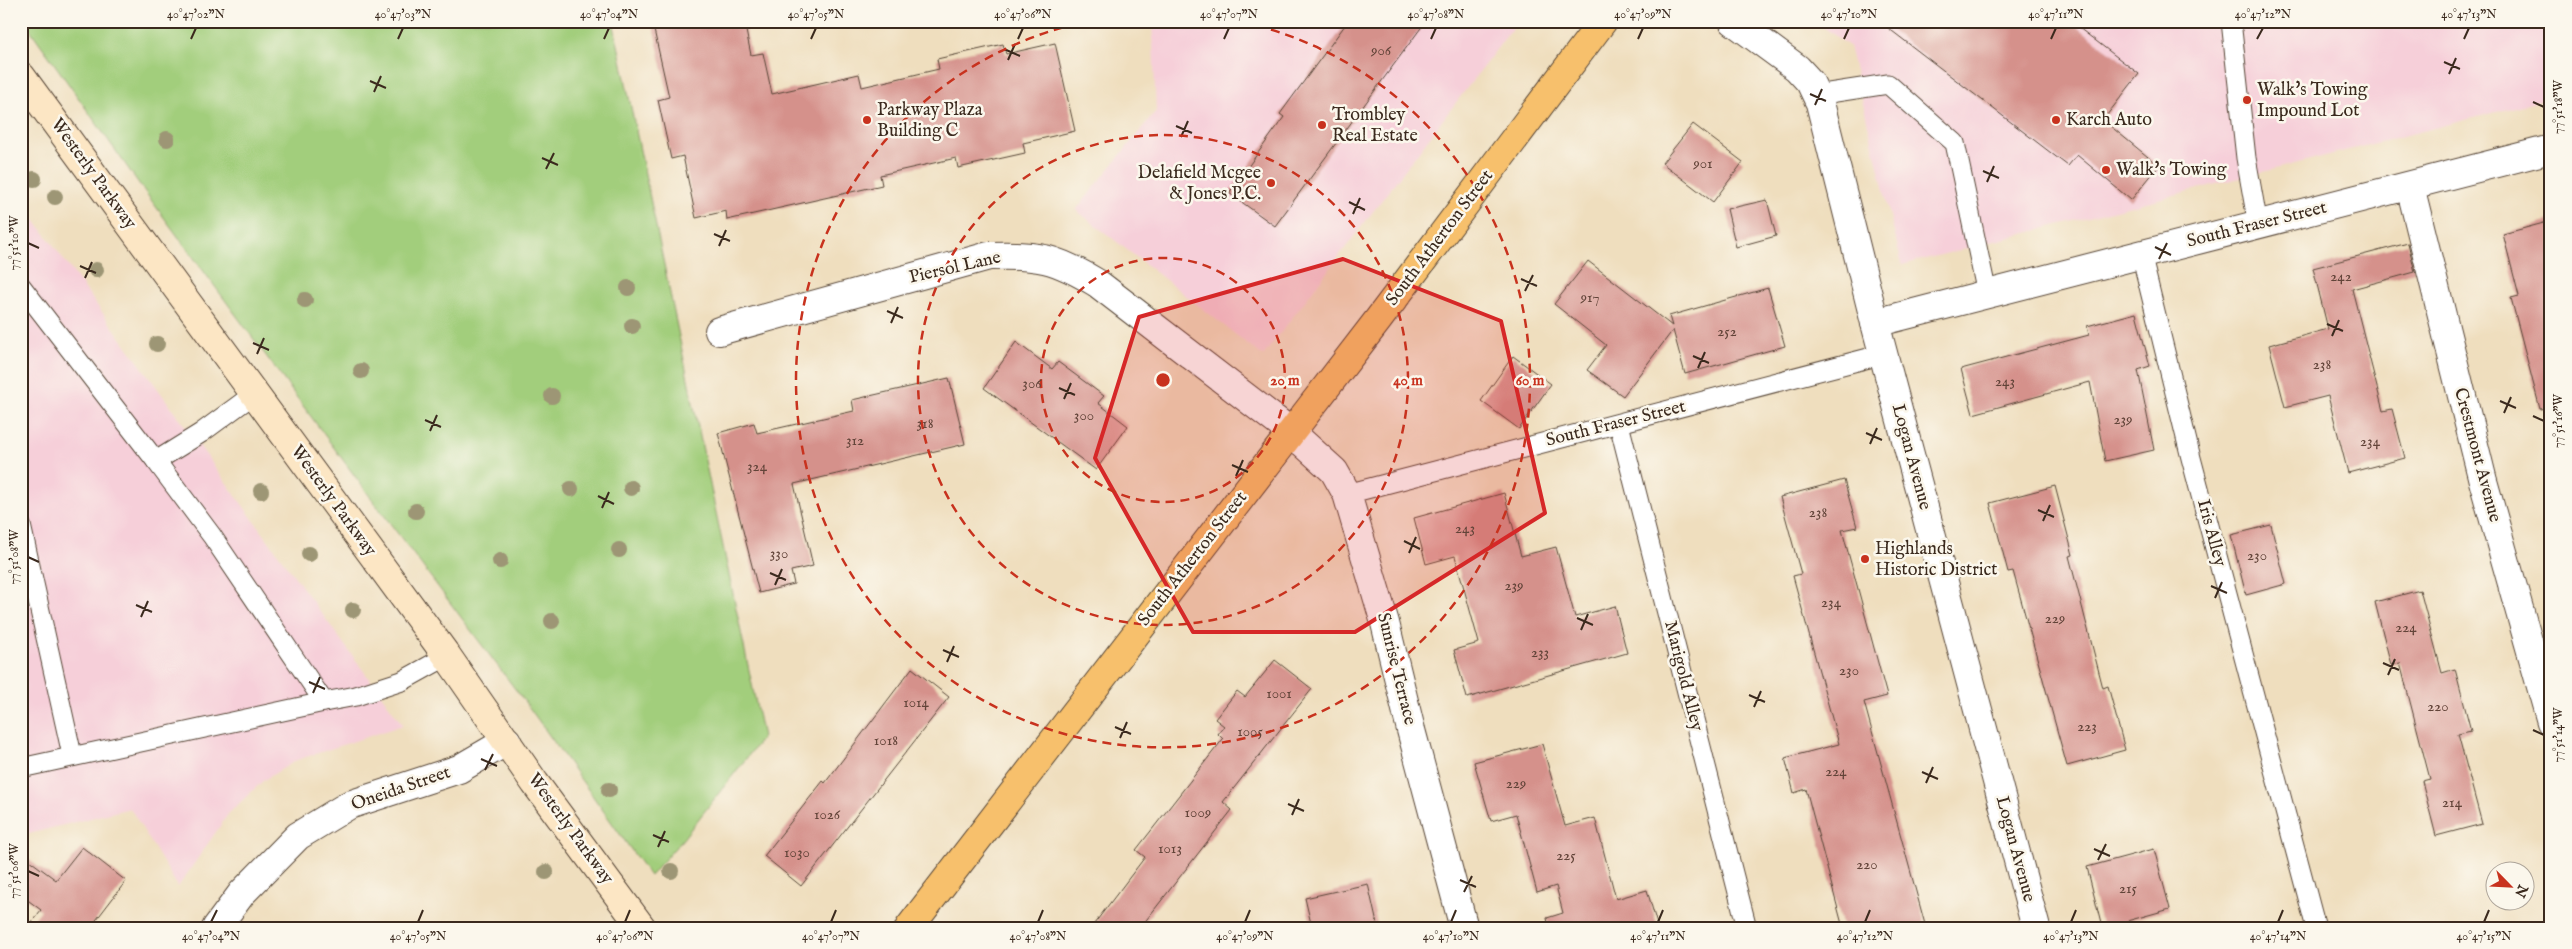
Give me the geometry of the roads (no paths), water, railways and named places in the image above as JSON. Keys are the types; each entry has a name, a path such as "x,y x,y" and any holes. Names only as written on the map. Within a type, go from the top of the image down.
{"main road":[{"name":"South Atherton Street","path":"909,928 1378,320 1603,21"},
{"name":"Westerly Parkway","path":"26,91 254,394 447,656 642,928"}],"street":[{"name":"Logan Avenue","path":"1733,21 1797,68 1810,82 1816,95 2036,928"},
{"name":"South Fraser Street","path":"1875,323 2551,149"},
{"name":"Crestmont Avenue","path":"2410,186 2483,481 2551,722"},
{"name":"Piersol Lane","path":"719,331 989,256 1023,255 1051,259 1068,266 1097,283 1291,432"},
{"name":"Sunrise Terrace","path":"1291,432 1334,471 1347,494 1385,623 1410,730 1464,928"},
{"name":"Oneida Street","path":"216,928 242,892 298,836 349,805 459,769 507,742"}],"lane":[{"path":"2232,21 2246,158 2258,225"},
{"path":"1816,95 1888,84 1955,143 1987,294"},
{"name":"Iris Alley","path":"2141,254 2192,458 2316,928"},
{"path":"21,286 212,536 324,702"},
{"name":"South Fraser Street","path":"1347,494 1884,354"},
{"path":"156,461 201,433 254,394"},
{"name":"Marigold Alley","path":"1619,424 1747,928"},
{"path":"21,525 72,755"},
{"path":"21,768 72,755 356,696 402,681 447,656"}],"place":[{"name":"Walk's Towing Impound Lot","path":"2247,100"},
{"name":"Parkway Plaza Building C","path":"867,120"},
{"name":"Karch Auto","path":"2056,120"},
{"name":"Trombley Real Estate","path":"1322,125"},
{"name":"Walk's Towing","path":"2106,170"},
{"name":"Delafield Mcgee & Jones P.C.","path":"1271,183"},
{"name":"Highlands Historic District","path":"1865,559"}]}
